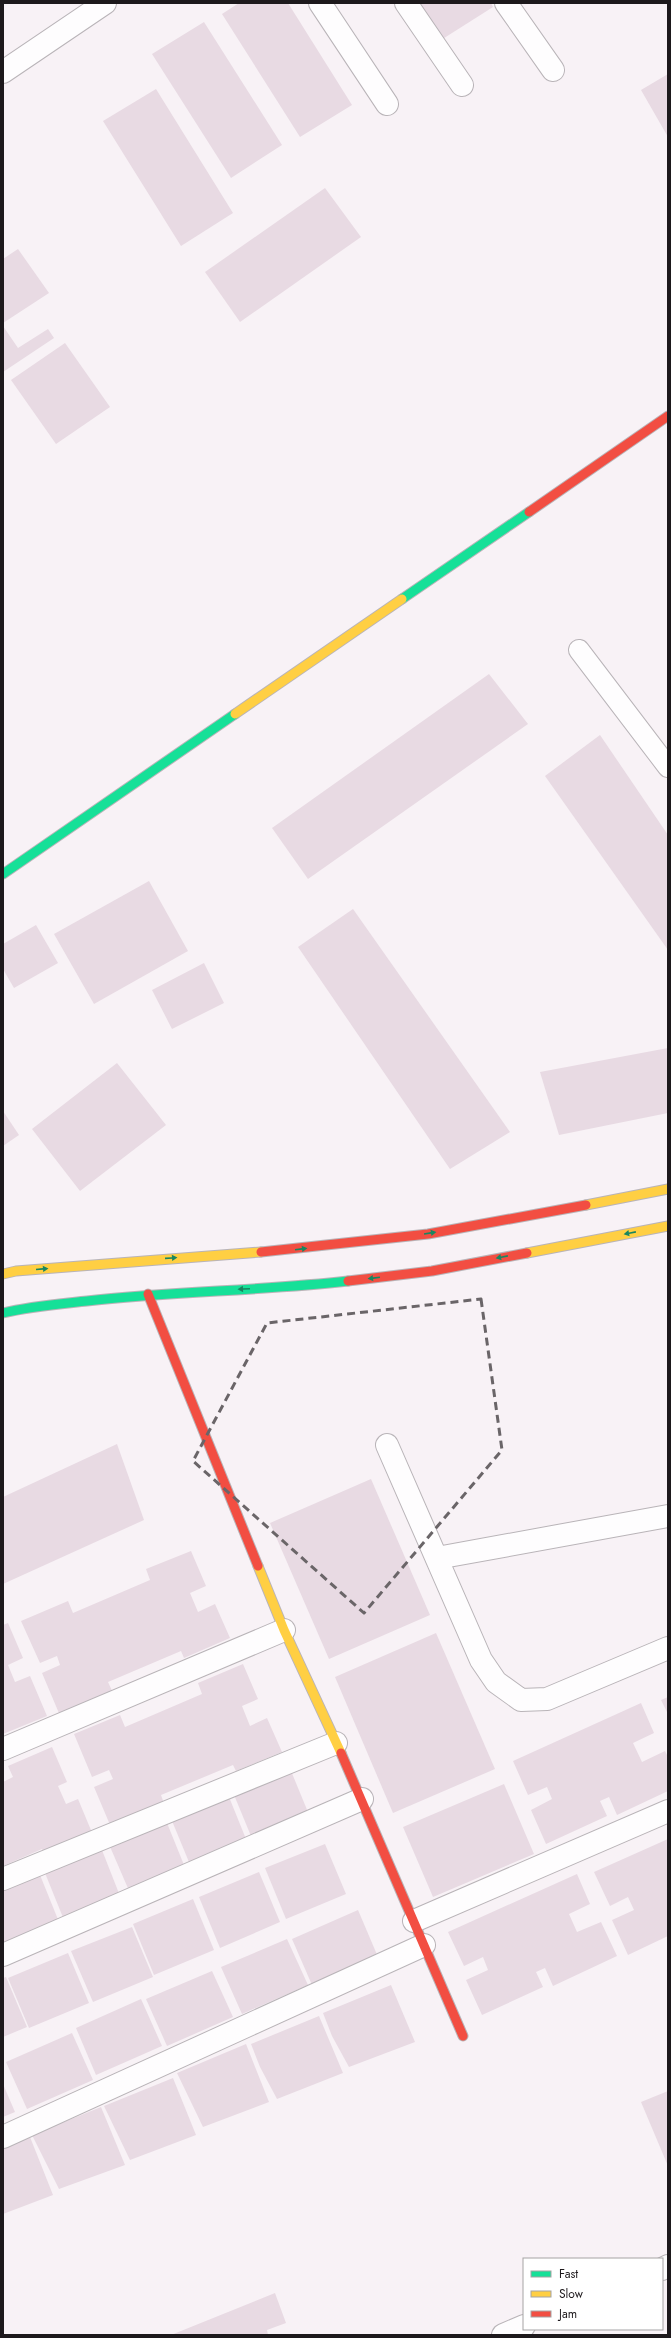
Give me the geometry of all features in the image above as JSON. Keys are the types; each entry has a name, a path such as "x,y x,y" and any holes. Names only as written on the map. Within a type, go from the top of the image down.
{"street":[{"path":"3,72 105,3"},
{"path":"320,3 387,104"},
{"path":"406,3 462,85"},
{"path":"506,3 553,70"},
{"path":"3,874 668,416"},
{"path":"3,1274 16,1271 140,1260 291,1250 428,1234 668,1189"},
{"path":"3,1313 24,1308 148,1294 294,1287 432,1271 668,1226"},
{"path":"148,1294 284,1630 362,1799 463,2036"},
{"path":"387,1445 481,1660 496,1682 521,1700 547,1699 668,1648"},
{"path":"437,1558 668,1516"},
{"path":"3,1750 284,1630"},
{"path":"3,1879 336,1743"},
{"path":"3,1955 362,1799"},
{"path":"414,1921 668,1811"},
{"path":"3,2137 424,1946"},
{"path":"503,2335 523,2326"}],"lane":[{"path":"579,650 668,767"}],"highlighted area":[{"path":"481,1299 502,1450 364,1613 193,1461 267,1323"}],"building":[{"path":"239,3 288,3 352,105 300,137 222,14"},
{"path":"418,3 491,3 493,7 441,40"},
{"path":"204,22 282,145 231,178 152,54"},
{"path":"668,74 668,137 641,90"},
{"path":"156,89 233,213 181,246 103,121"},
{"path":"325,188 361,237 240,322 205,272"},
{"path":"18,249 49,293 3,323 3,259"},
{"path":"3,326 18,348 48,329 54,338 3,372"},
{"path":"65,343 110,407 56,444 11,380"},
{"path":"489,674 528,724 308,879 272,828"},
{"path":"600,735 668,835 668,950 545,776"},
{"path":"149,881 188,951 94,1004 54,934"},
{"path":"353,909 510,1132 450,1169 298,947"},
{"path":"36,925 58,963 14,988 3,969 3,944"},
{"path":"204,963 224,1003 172,1029 152,990"},
{"path":"668,1048 668,1113 559,1135 540,1072"},
{"path":"117,1063 166,1125 80,1191 32,1129"},
{"path":"3,1111 19,1135 3,1146"},
{"path":"117,1444 144,1520 3,1584 3,1497"},
{"path":"371,1479 430,1615 329,1659 270,1523"},
{"path":"191,1551 206,1586 190,1593 198,1612 215,1604 230,1638 184,1658 181,1651 108,1682 114,1695 61,1718 42,1673 60,1665 57,1656 40,1663 21,1621 68,1601 73,1613 150,1580 146,1569"},
{"path":"8,1623 23,1658 8,1665 15,1682 30,1676 47,1716 3,1734 3,1625"},
{"path":"436,1633 495,1769 393,1813 335,1677"},
{"path":"243,1664 258,1699 242,1706 250,1726 267,1718 282,1752 236,1771 233,1765 161,1795 166,1809 113,1832 94,1787 113,1779 109,1770 92,1777 74,1734 120,1715 125,1727 202,1694 198,1683"},
{"path":"668,1697 668,1714 661,1700"},
{"path":"641,1703 654,1733 633,1743 642,1762 665,1751 668,1757 668,1791 617,1815 609,1797 600,1801 607,1816 546,1844 531,1810 552,1799 547,1787 528,1795 513,1761"},
{"path":"52,1747 67,1782 58,1786 66,1804 78,1799 93,1835 45,1856 42,1849 3,1866 3,1782 13,1777 8,1766"},
{"path":"289,1766 310,1817 253,1841 232,1790"},
{"path":"504,1784 534,1854 433,1897 403,1827"},
{"path":"227,1792 248,1844 191,1867 170,1816"},
{"path":"165,1818 186,1870 130,1893 108,1842"},
{"path":"668,1839 668,1936 628,1955 612,1920 634,1910 628,1897 610,1906 594,1872"},
{"path":"325,1844 346,1894 286,1919 265,1868"},
{"path":"100,1845 120,1896 64,1920 43,1868"},
{"path":"38,1870 59,1922 3,1945 3,1885"},
{"path":"259,1872 280,1922 220,1948 199,1897"},
{"path":"577,1874 590,1904 569,1914 577,1932 601,1922 617,1956 553,1986 545,1968 536,1972 543,1987 482,2015 466,1980 488,1970 483,1957 464,1966 448,1932"},
{"path":"193,1899 214,1950 154,1975 133,1924"},
{"path":"358,1910 378,1957 312,1985 292,1939"},
{"path":"132,1927 153,1977 93,2002 71,1951"},
{"path":"287,1939 308,1985 242,2014 221,1967"},
{"path":"68,1953 89,2003 29,2028 8,1978"},
{"path":"212,1971 233,2017 167,2046 146,1999"},
{"path":"6,1977 27,2027 3,2037 3,1978"},
{"path":"391,1985 415,2042 349,2067 332,2036 323,2013"},
{"path":"141,1999 162,2046 96,2075 76,2028"},
{"path":"319,2016 343,2073 277,2099 260,2067 251,2044"},
{"path":"72,2033 93,2080 27,2109 6,2062"},
{"path":"246,2044 269,2102 203,2127 177,2073"},
{"path":"173,2078 196,2135 130,2160 104,2106"},
{"path":"3,2084 15,2112 3,2117"},
{"path":"668,2091 668,2166 641,2102"},
{"path":"101,2107 125,2165 59,2189 32,2135"},
{"path":"30,2137 53,2195 3,2214 3,2148"},
{"path":"275,2293 286,2323 267,2330 268,2335 171,2335"}],"traffic: fast":[{"path":"402,599 529,512"},
{"path":"3,874 235,714"},
{"path":"3,1313 45,1306 152,1295 283,1287 348,1281"}],"traffic: slow":[{"path":"235,714 402,599"},
{"path":"586,1205 668,1189"},
{"path":"527,1253 668,1226"},
{"path":"3,1274 16,1271 261,1252"},
{"path":"258,1566 284,1630 341,1753"}],"traffic: jam":[{"path":"529,512 668,416"},
{"path":"261,1252 428,1234 586,1205"},
{"path":"348,1281 432,1271 527,1253"},
{"path":"148,1294 258,1566"},
{"path":"341,1753 463,2036"}]}
